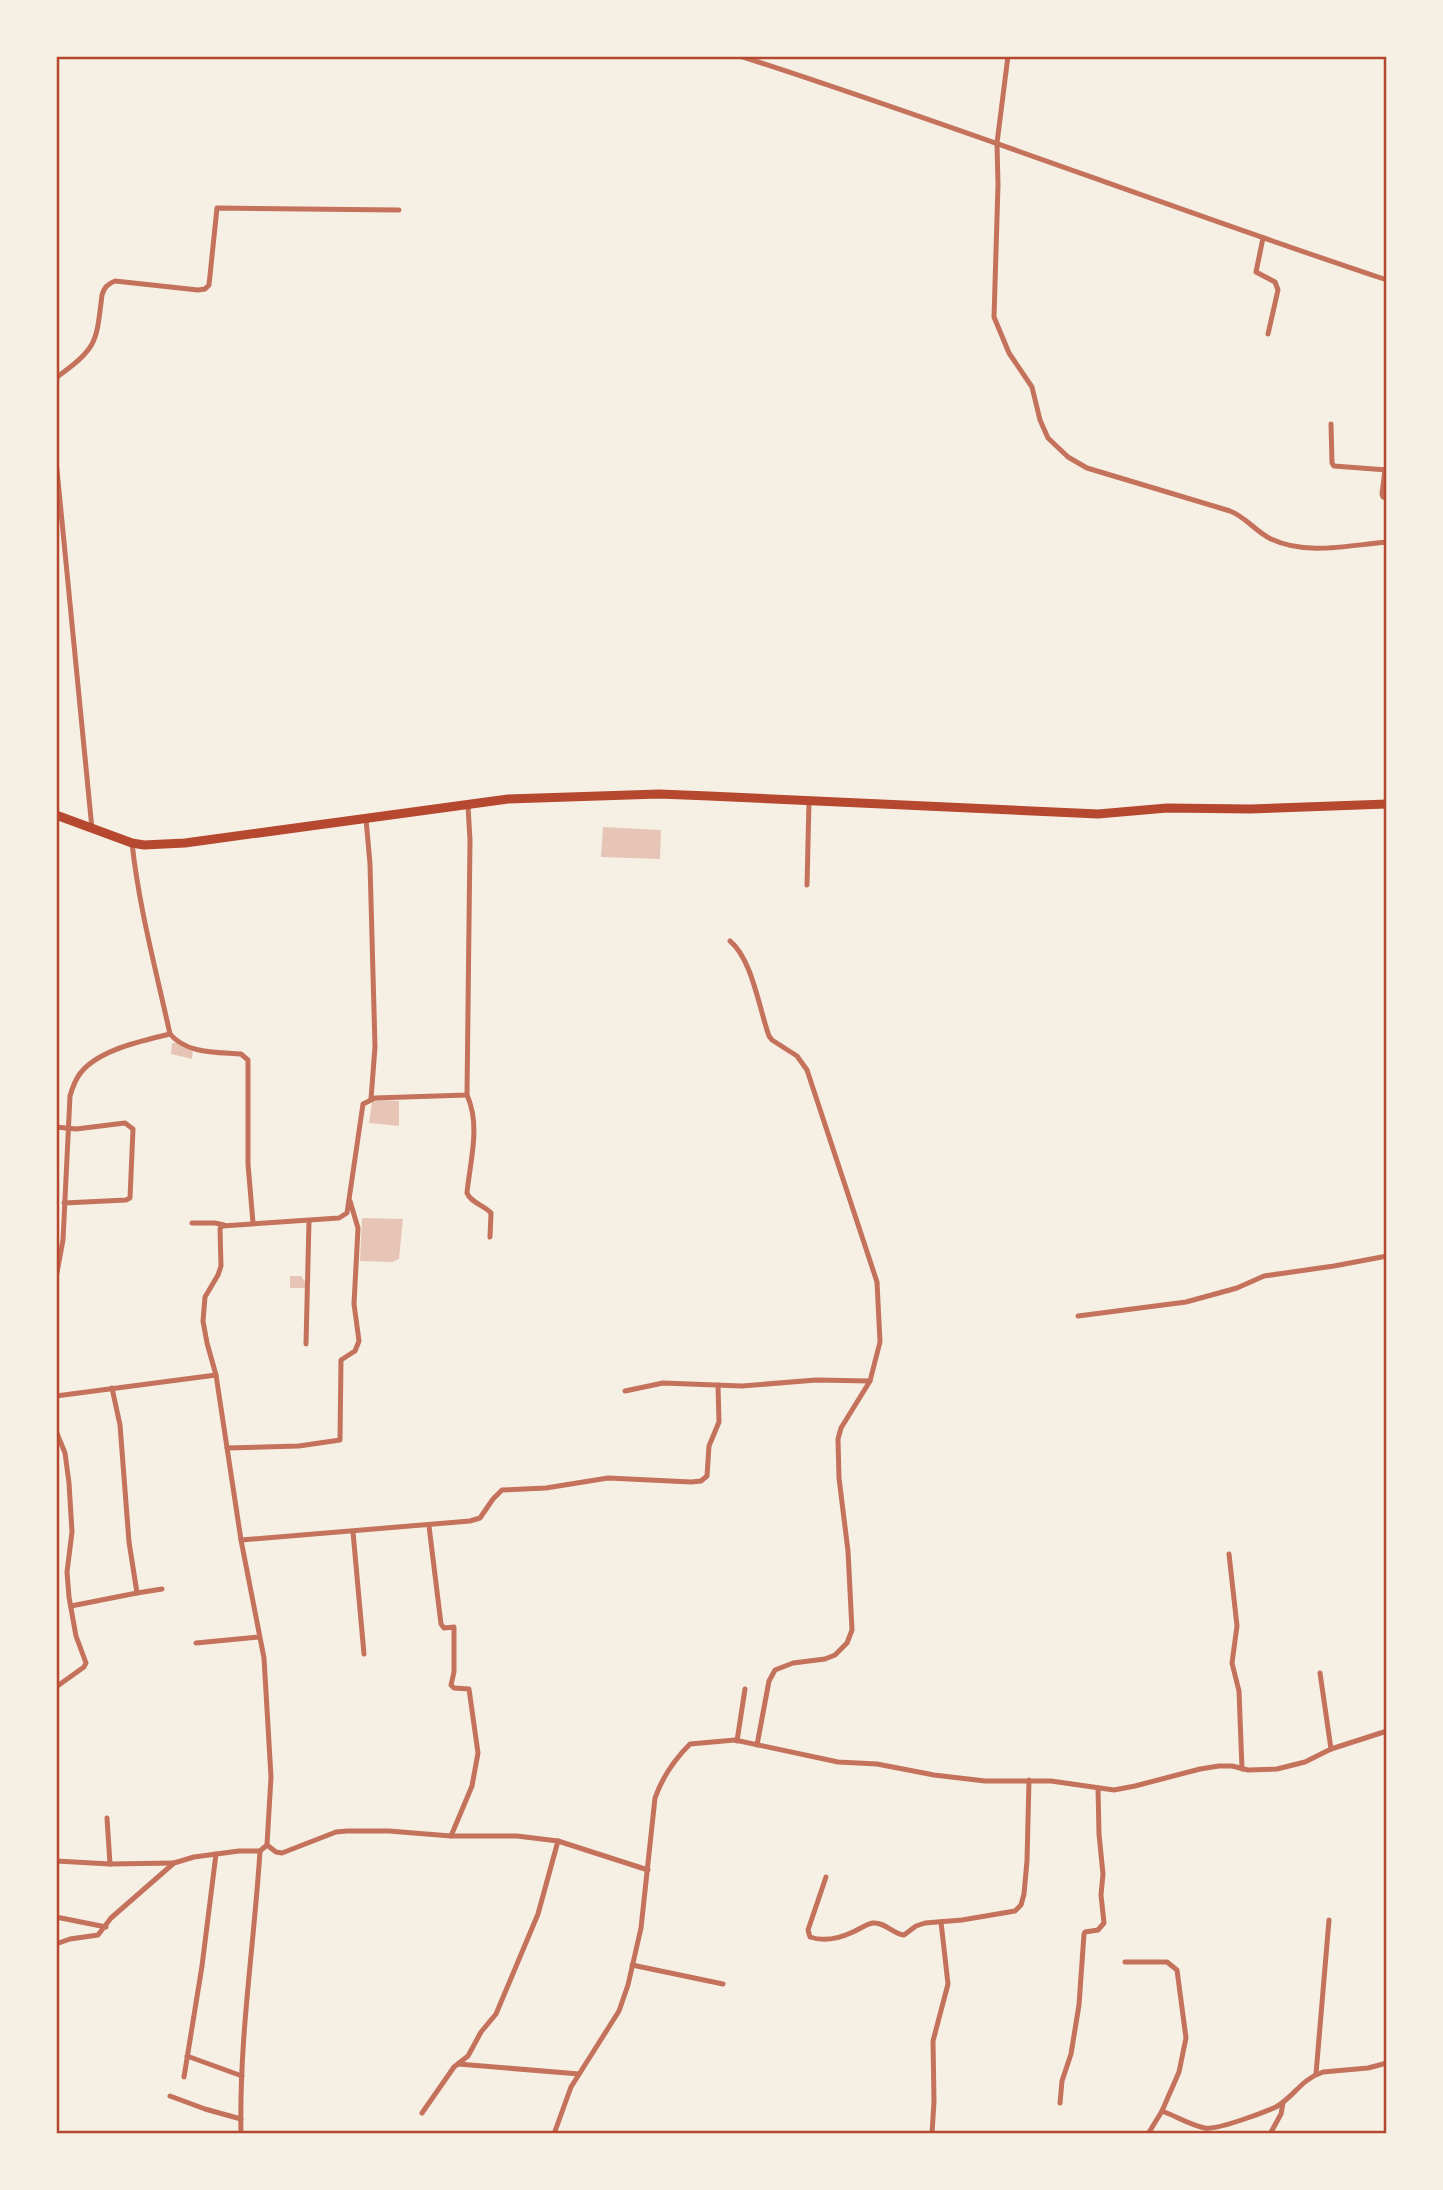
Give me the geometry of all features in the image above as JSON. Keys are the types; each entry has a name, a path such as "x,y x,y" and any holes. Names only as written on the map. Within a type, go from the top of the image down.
{"main road":[{"path":"56,815 92,830 144,845 185,843 508,799 659,794 1098,814 1167,808 1250,809 1387,804"}],"street":[{"path":"740,56 859,94 1387,280"},
{"path":"1009,56 1000,144 994,317 1009,353 1032,387 1044,430 1056,447 1087,468 1236,513 1263,535 1282,543 1328,548 1387,542"},
{"path":"56,387 57,377 84,355 96,339 102,295 109,284 115,281 198,290 209,285 217,208 399,210"},
{"path":"1264,238 1256,272 1275,282 1278,290 1268,334"},
{"path":"1331,424 1334,466 1386,469 1382,494 1387,498"},
{"path":"56,460 92,830"},
{"path":"807,885 809,802"},
{"path":"468,806 470,840 467,1095 474,1115 467,1194 491,1213 490,1237"},
{"path":"366,819 370,864 375,1046 371,1100"},
{"path":"132,843 135,876 170,1034 186,1047 241,1054 248,1060 248,1164 253,1223"},
{"path":"730,941 737,947 747,968 769,1036 797,1056 807,1070 877,1282 880,1342 870,1381 841,1428 838,1439 852,1630 847,1643 835,1655 793,1663 775,1670 769,1681 757,1745"},
{"path":"56,1278 63,1240 70,1096 78,1076 88,1065 101,1057 170,1034"},
{"path":"192,1223 224,1225 309,1221 344,1216 350,1201 363,1104 371,1100 467,1095"},
{"path":"56,1127 68,1129 122,1123 133,1129 131,1195 125,1200 64,1203"},
{"path":"226,1448 306,1445 340,1440 341,1360 355,1351 359,1340 354,1310 358,1227 350,1201"},
{"path":"306,1344 309,1221"},
{"path":"56,1861 174,1863 194,1857 260,1851 267,1844 271,1777 264,1658 241,1540 216,1375 207,1343 203,1312 205,1297 221,1266 220,1229 224,1225"},
{"path":"1078,1316 1186,1302 1237,1288 1264,1276 1387,1256"},
{"path":"56,1396 216,1375"},
{"path":"625,1391 656,1384 755,1386 830,1379 870,1381"},
{"path":"241,1540 476,1520 485,1513 497,1493 502,1490 546,1488 608,1478 696,1482 707,1476 709,1447 719,1422 718,1385"},
{"path":"112,1388 120,1425 129,1542 137,1593"},
{"path":"56,1431 65,1453 69,1483 72,1532 66,1572 76,1636 86,1663 84,1668 56,1687"},
{"path":"429,1526 440,1625 444,1628 454,1627 454,1672 451,1685 454,1688 469,1689 478,1753 472,1786 451,1836"},
{"path":"353,1532 364,1654"},
{"path":"1229,1555 1237,1626 1232,1663 1239,1690 1242,1769"},
{"path":"71,1606 162,1589"},
{"path":"196,1643 259,1637"},
{"path":"1320,1673 1331,1749"},
{"path":"737,1741 745,1689"},
{"path":"554,2134 571,2087 619,2011 628,1986 641,1928 655,1798 660,1784 690,1744 737,1741 838,1762 877,1764 934,1775 985,1781 1029,1780 1114,1790 1219,1766 1262,1771 1277,1769 1305,1762 1331,1749 1387,1731"},
{"path":"826,1877 808,1930 810,1937 814,1938 826,1940 840,1937 875,1923 904,1935 920,1925 1010,1912 1021,1905 1027,1861 1029,1780"},
{"path":"1060,2103 1062,2081 1071,2054 1079,2005 1084,1934 1098,1930 1104,1923 1098,1788"},
{"path":"107,1818 110,1864"},
{"path":"267,1844 276,1853 282,1853 336,1832 363,1830 451,1836 517,1836 558,1841 648,1870"},
{"path":"422,2113 451,2071 468,2056 481,2032 496,2014 538,1914 558,1841"},
{"path":"241,2134 244,2019 260,1851"},
{"path":"184,2077 216,1854"},
{"path":"56,1944 70,1938 96,1937 111,1918 174,1863"},
{"path":"56,1917 106,1927"},
{"path":"1316,2074 1329,1920"},
{"path":"932,2134 933,2041 948,1979 942,1922"},
{"path":"1125,1962 1167,1962 1178,1973 1186,2038 1179,2072 1163,2111 1148,2134"},
{"path":"632,1965 723,1984"},
{"path":"187,2056 242,2076"},
{"path":"1163,2111 1210,2128 1263,2113 1283,2103 1308,2078 1316,2074 1387,2063"},
{"path":"458,2064 579,2074"},
{"path":"170,2096 241,2119"},
{"path":"1270,2134 1281,2114 1283,2103"}],"building":[{"path":"603,827 661,830 660,859 601,857"},
{"path":"172,1043 193,1049 192,1059 171,1054"},
{"path":"399,1101 399,1126 369,1123 372,1102"},
{"path":"362,1218 403,1219 399,1259 392,1262 360,1261"},
{"path":"290,1276 301,1276 306,1283 305,1288 290,1288"}]}
